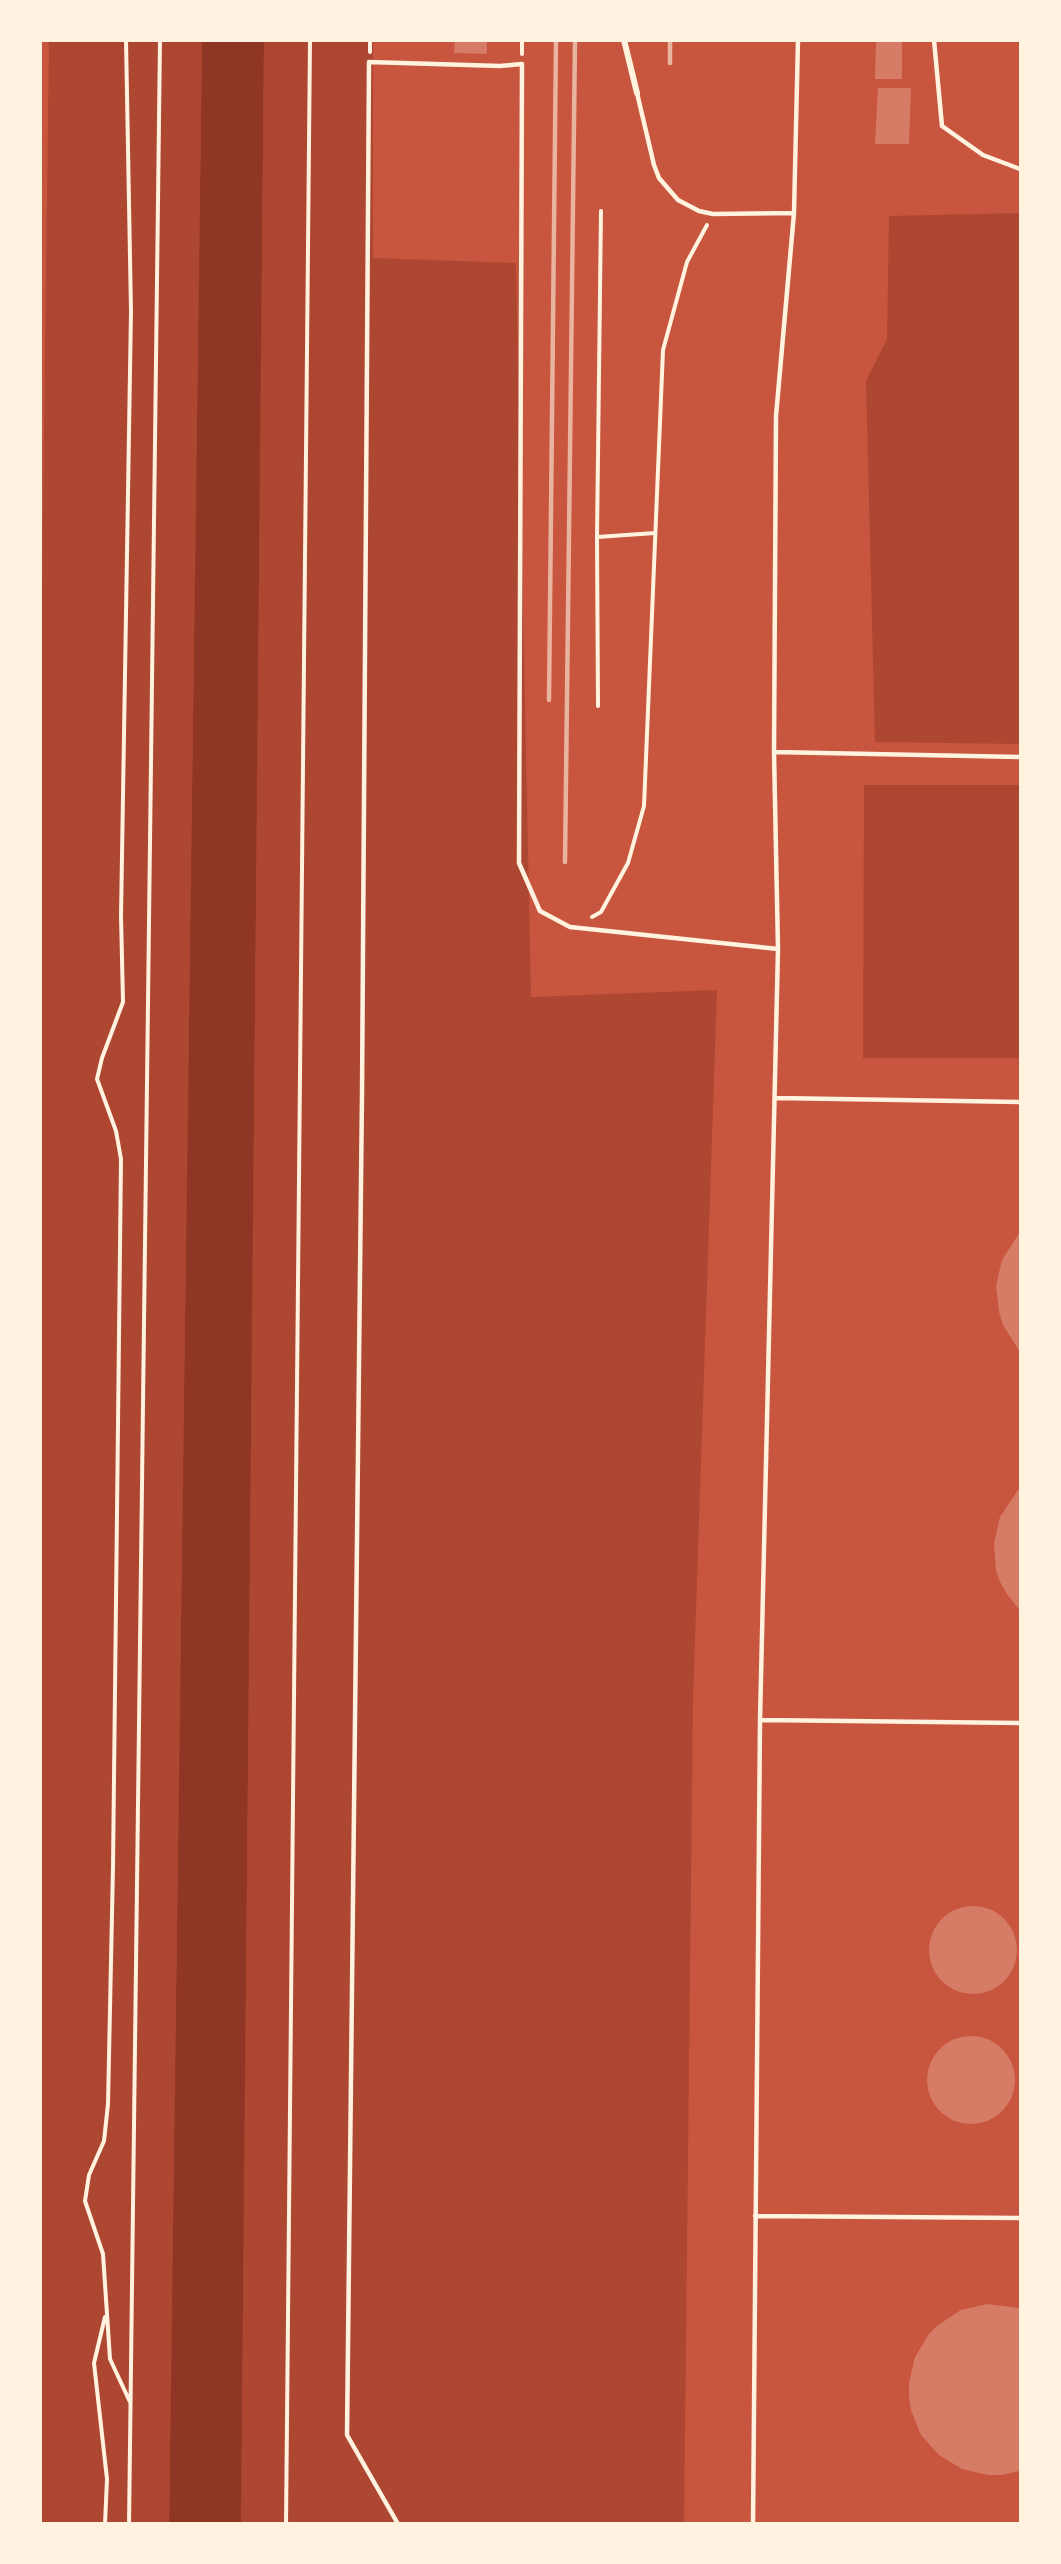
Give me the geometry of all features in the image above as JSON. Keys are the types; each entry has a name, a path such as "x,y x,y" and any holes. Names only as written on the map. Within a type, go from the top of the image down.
{"street":[{"path":"624,40 637,93"}],"lane":[{"path":"753,2523 760,1720 778,949 774,752 776,416 794,213 798,40"},
{"path":"934,40 942,126 983,155 1020,169"},
{"path":"398,2523 347,2435 362,1094 369,62 500,66 522,64 519,863 540,911 570,927 778,949"},
{"path":"637,93 659,178 668,190 685,205 713,214 794,213"},
{"path":"774,752 1020,757"},
{"path":"776,1098 1020,1102"},
{"path":"760,1720 1020,1723"},
{"path":"755,2216 1020,2218"}],"path":[{"path":"126,40 131,311 120,916 123,1002 102,1058 97,1079 116,1131 121,1159 112,1902 108,2104 104,2141 89,2175 84,2200 103,2254 110,2359 131,2404"},
{"path":"129,2523 160,40"},
{"path":"286,2523 304,451 310,40"},
{"path":"598,706 597,537 602,211"},
{"path":"570,927 601,912 628,862 644,806 663,350 687,262 713,214"},
{"path":"597,537 655,533"},
{"path":"105,2523 107,2479 94,2363 106,2310"}],"shaded area":[{"path":"264,40 241,2523 169,2524 202,41"},
{"path":"49,41 202,41 169,2523 41,2524 40,746"},
{"path":"264,41 373,41 373,258 516,263 531,997 717,990 693,1699 684,2523 241,2524"},
{"path":"1020,213 1020,744 875,742 866,381 887,339 889,216"},
{"path":"864,785 1020,785 1020,1058 863,1058"}],"building":[{"path":"455,40 487,40 487,54 454,53"},
{"path":"876,40 902,40 902,79 875,79"},
{"path":"878,88 911,88 909,144 875,144"},
{"path":"1020,1232 1020,1352 1003,1325 996,1286 1002,1260"},
{"path":"1020,1487 1020,1611 1000,1582 996,1570 994,1543 1000,1517"},
{"path":"973,1906 990,1910 1004,1919 1013,1933 1017,1950 1013,1967 1004,1981 990,1990 973,1994 956,1990 942,1981 933,1967 929,1950 933,1933 942,1919 956,1910"},
{"path":"971,2036 988,2040 1002,2049 1011,2063 1015,2080 1011,2097 1002,2111 988,2120 971,2124 954,2120 940,2111 931,2097 927,2080 931,2063 940,2049 954,2040"},
{"path":"987,2304 1020,2308 1020,2471 1001,2475 988,2475 962,2469 939,2455 921,2435 911,2410 909,2397 909,2383 915,2357 929,2334 961,2310"}],"railway":[{"path":"549,700 556,40"},
{"path":"565,862 575,40"},
{"path":"670,40 670,63"}]}
